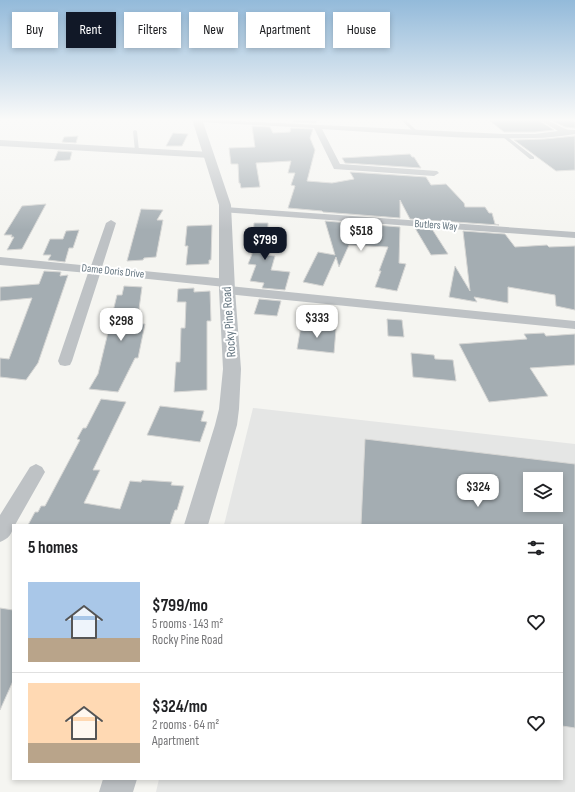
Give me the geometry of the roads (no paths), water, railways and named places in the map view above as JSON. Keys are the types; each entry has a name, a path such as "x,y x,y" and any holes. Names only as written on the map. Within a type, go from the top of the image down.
{"street":[{"name":"Rocky Pine Road","path":"196,524 229,409 232,369 227,286 225,210 210,156"},
{"path":"331,156 336,167 434,173"},
{"name":"Butlers Way","path":"225,210 575,236"},
{"path":"64,361 111,222"},
{"name":"Dame Doris Drive","path":"0,261 95,270 575,325"},
{"path":"0,533 36,472"},
{"path":"116,792 120,780"}]}
